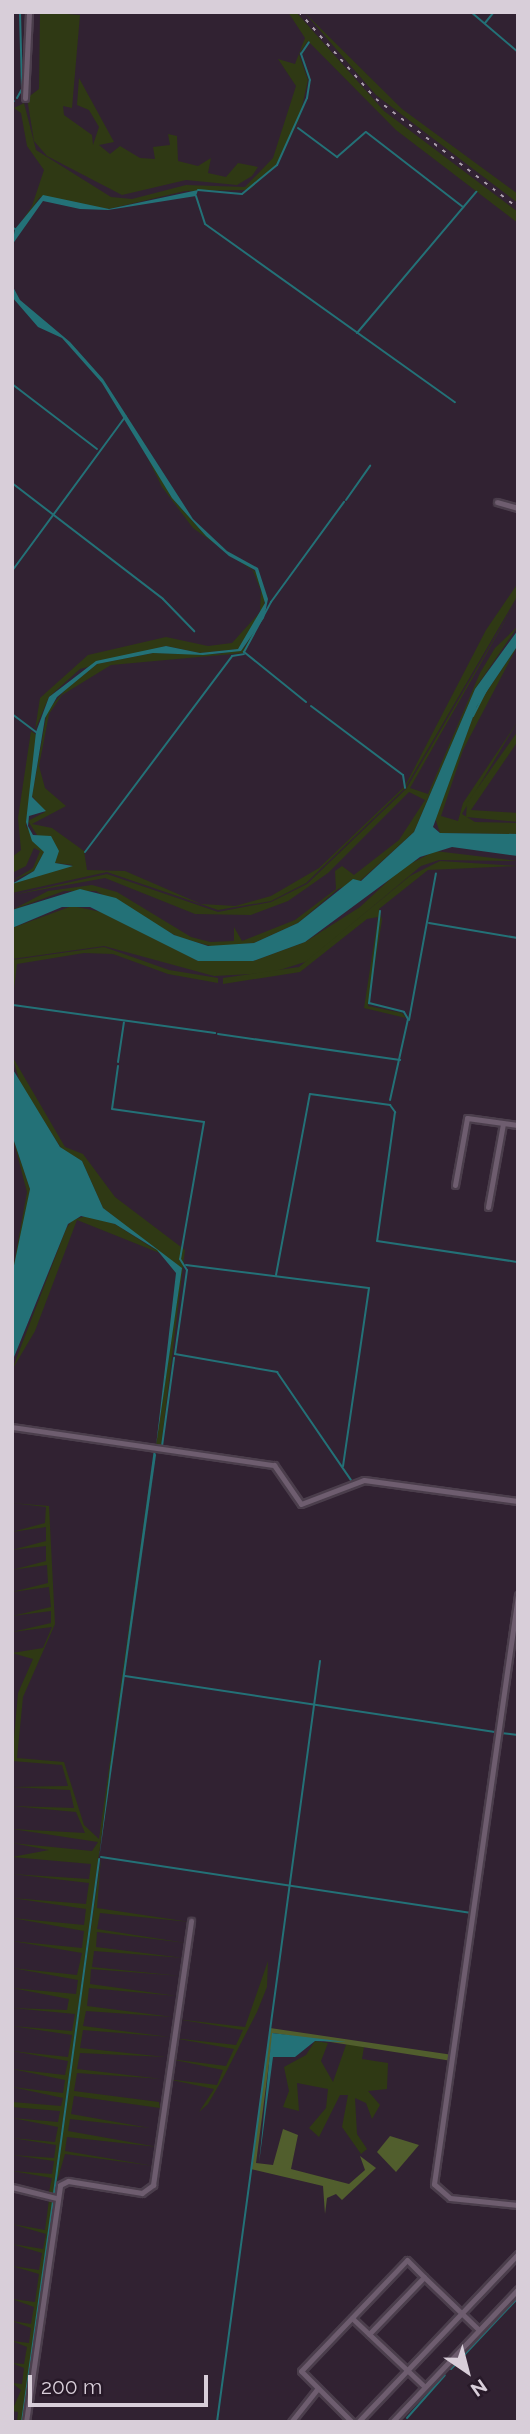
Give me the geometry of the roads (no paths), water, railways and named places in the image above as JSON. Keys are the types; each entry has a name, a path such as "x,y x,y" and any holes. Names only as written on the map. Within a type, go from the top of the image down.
{"street":[{"path":"25,98 29,12"},
{"path":"498,502 518,508"},
{"path":"455,1185 467,1118 518,1125"},
{"path":"488,1208 503,1124"},
{"path":"12,1427 274,1465 301,1504 365,1480 518,1501"},
{"path":"518,1595 434,2184 450,2198 518,2205"},
{"path":"26,2422 56,2198 68,2181 142,2193 151,2189 191,1921"},
{"path":"12,2187 56,2198"},
{"path":"358,2422 518,2254"},
{"path":"352,2422 302,2371 407,2260 479,2330"},
{"path":"369,2334 424,2277"},
{"path":"396,2420 518,2289"},
{"path":"352,2318 425,2388"},
{"path":"291,2422 318,2388"}],"waterway":[{"path":"17,98 22,89 20,12"},
{"path":"471,12 518,52"},
{"path":"485,23 494,12"},
{"path":"198,190 242,194 277,165 307,98 310,80 301,54 309,42"},
{"path":"298,128 337,157 366,132 463,207"},
{"path":"357,333 476,192"},
{"path":"196,196 205,224 455,402"},
{"path":"12,384 97,449"},
{"path":"12,571 126,416"},
{"path":"346,500 370,466"},
{"path":"12,483 163,599 194,631"},
{"path":"306,702 244,652 271,602 344,502"},
{"path":"85,852 232,656 244,654"},
{"path":"473,716 488,687"},
{"path":"311,706 403,775 405,788"},
{"path":"12,714 36,732"},
{"path":"409,1020 436,873"},
{"path":"380,911 369,1003 404,1012 408,1019 390,1100"},
{"path":"429,923 518,938"},
{"path":"13,1005 215,1033"},
{"path":"118,1062 124,1022"},
{"path":"218,1034 400,1060"},
{"path":"118,1066 112,1109 204,1122 180,1259 187,1270 175,1354 277,1372 351,1480"},
{"path":"276,1275 310,1094 390,1105 395,1112 377,1241 518,1262"},
{"path":"186,1265 369,1288 343,1466"},
{"path":"162,1446 174,1358"},
{"path":"217,2422 320,1661"},
{"path":"125,1676 495,1732"},
{"path":"501,1733 518,1735"},
{"path":"101,1857 470,1913"},
{"path":"54,2193 99,1859"},
{"path":"22,2422 53,2201"},
{"path":"451,2369 518,2298"},
{"path":"407,2418 445,2375"}],"railway":[{"path":"299,12 376,99 518,208"}]}
